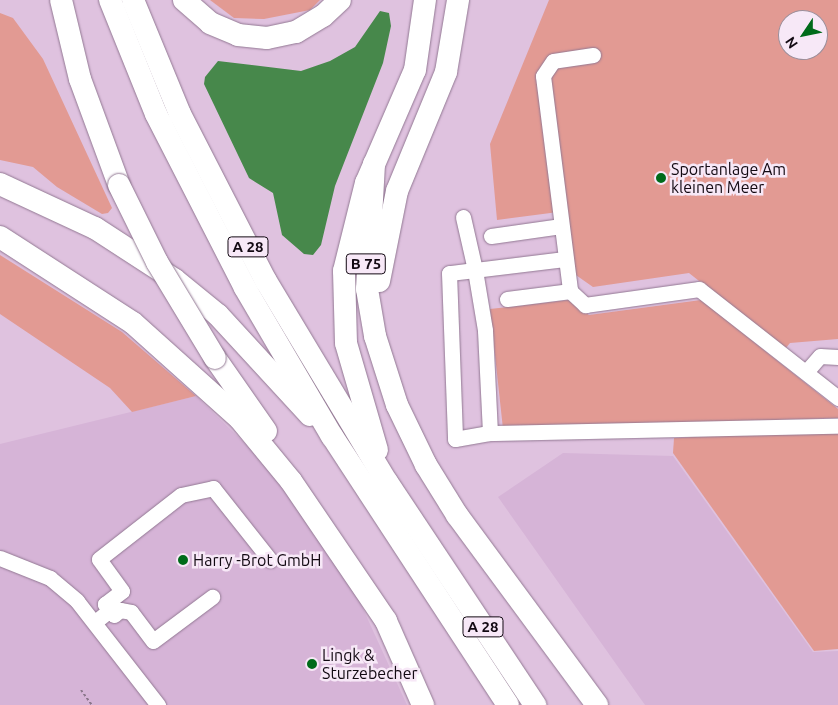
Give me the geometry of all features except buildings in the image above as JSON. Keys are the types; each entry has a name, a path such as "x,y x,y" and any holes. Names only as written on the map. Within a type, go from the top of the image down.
{"highway":[{"path":"61,0 80,78 119,185 157,262 215,358 271,438 319,519 386,621 423,705"},
{"name":"A 28","path":"110,0 156,114 198,200 332,436 508,705"},
{"name":"A 28","path":"133,0 180,114 221,197 387,482 536,705"},
{"path":"184,0 210,23 238,35 267,38 296,32 340,0"},
{"path":"387,482 356,386 344,325 349,242 374,164 415,70 425,0"},
{"path":"458,0 446,72 389,217 379,290 383,362 397,406 426,465 596,705"},
{"name":"B 75","path":"374,164 367,288 383,362"},
{"path":"0,184 94,228 175,280 230,326 332,436"},
{"path":"0,237 106,303 180,361 240,419 319,519"}],"street":[{"path":"593,55 553,62 543,76 570,291 585,305 699,289 838,398"},
{"path":"463,217 475,270 485,330 490,433"},
{"path":"492,236 561,226"},
{"path":"565,259 449,273 455,438 490,433 838,426"},
{"path":"507,299 570,291"},
{"path":"806,372 820,356 838,357"},
{"path":"212,597 153,641 131,612 120,610 114,615 105,604 122,591 99,559 182,495 213,488 270,560"},
{"path":"0,558 59,584 95,622 158,705"},
{"path":"95,622 110,610"}],"path":[{"path":"81,690 92,705"}],"shaded area":[{"path":"210,0 320,0 310,10 264,19 234,18"},
{"name":"Sportanlage Am kleinen Meer","path":"549,0 838,0 838,339 790,343 785,349 689,273 593,287 573,273 566,211 497,220 490,144"},
{"path":"380,11 389,13 391,26 383,63 335,186 321,245 313,255 304,254 282,235 273,193 249,178 204,84 205,77 218,61 301,71 330,61 355,47"},
{"path":"0,13 13,18 43,59 112,208 108,213 102,214 57,187 33,167 0,160"},
{"path":"0,255 122,332 196,396 132,412 110,388 0,314"},
{"path":"568,300 589,315 701,300 838,409 838,418 503,429 490,309"},
{"path":"196,396 262,460 353,587 407,705 0,705 0,444"},
{"path":"838,429 838,649 814,651 673,453 674,438"},
{"path":"563,453 673,456 813,652 838,651 838,705 645,705 498,497"}],"place":[{"name":"Sportanlage Am kleinen Meer","path":"661,178"},
{"name":"Harry -Brot GmbH","path":"183,560"},
{"name":"Lingk & Sturzebecher","path":"312,664"}]}
